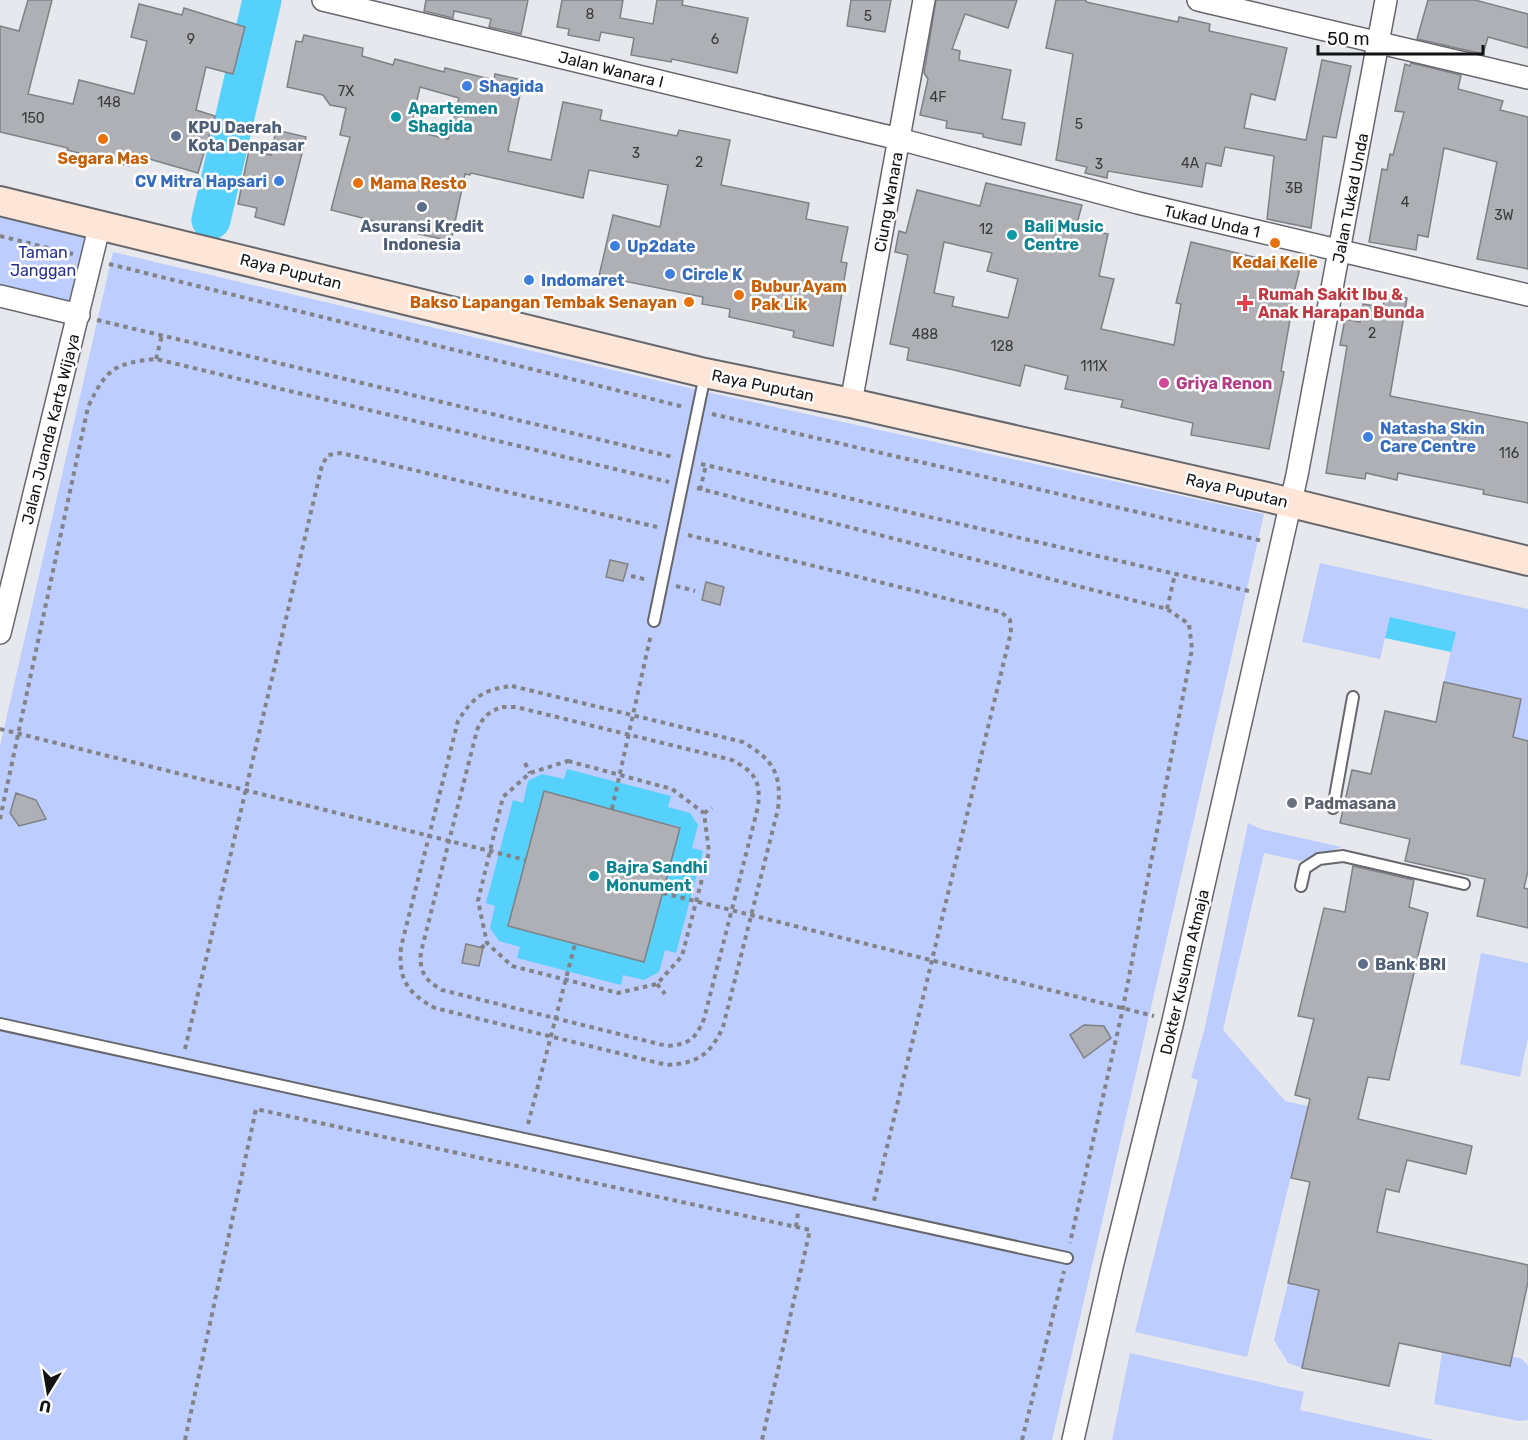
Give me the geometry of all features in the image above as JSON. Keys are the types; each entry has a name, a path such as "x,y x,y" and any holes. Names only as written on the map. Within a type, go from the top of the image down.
{"main road":[{"name":"Raya Puputan","path":"0,201 705,373 1290,502 1528,561"}],"street":[{"name":"Jalan Wanara I","path":"323,0 899,140"},
{"name":"Ciung Wanara","path":"851,404 924,0"},
{"path":"1198,0 1528,78"},
{"name":"Jalan Tukad Unda","path":"1290,502 1340,252 1386,0"},
{"name":"Tukad Unda 1","path":"899,140 1138,203 1528,295"},
{"name":"Jalan Juanda Karta Wijaya","path":"0,633 100,224"},
{"path":"0,296 79,315"},
{"name":"Dokter Kusuma Atmaja","path":"1073,1440 1112,1267 1173,1021 1290,502"}],"lane":[{"path":"654,621 705,373"},
{"path":"1333,808 1353,697"},
{"path":"1301,886 1305,868 1319,859 1343,856 1464,884"},
{"path":"0,1024 1067,1258"}],"path":[{"path":"0,236 698,411 1281,545"},
{"path":"119,326 1269,596"},
{"path":"156,359 162,335"},
{"path":"0,819 20,734 88,407 99,383 115,367 134,361 156,359 683,484 1167,609 1189,624 1192,649 1123,1008 1067,1258 1022,1440"},
{"path":"182,1064 322,465 328,455 341,453 674,531 1001,612 1010,620 1011,632 870,1215"},
{"path":"1167,609 1175,574"},
{"path":"612,809 620,782 654,621"},
{"path":"512,686 743,742 762,753 774,769 780,788 778,808 723,1027 715,1044 702,1057 685,1064 667,1065 551,1037 435,1008 418,999 405,984 399,966 401,948 429,836 458,721 468,705 481,694 496,688 512,686"},
{"path":"502,707 516,707 732,760 744,766 756,777 760,791 758,807 704,1019 699,1031 691,1040 681,1045 667,1046 442,990 430,982 422,974 421,952 449,840 477,730 482,719 490,711 502,707"},
{"path":"0,729 526,860"},
{"path":"568,761 672,789 704,813 709,852 682,956 657,984 618,993 512,966 487,943 478,901 503,797 530,773 568,761"},
{"path":"525,763 530,773"},
{"path":"704,813 712,808"},
{"path":"663,893 1173,1021"},
{"path":"481,948 487,943"},
{"path":"524,1139 575,944"},
{"path":"657,984 665,994"},
{"path":"185,1440 256,1109 810,1230 762,1440"}],"green space":[{"name":"Taman Janggan","path":"0,207 97,231 78,314 0,295"},
{"path":"113,252 702,391 1264,514 1052,1440 0,1440 0,746"},
{"path":"1320,563 1528,609 1528,741 1513,737 1521,699 1444,682 1455,632 1390,617 1380,659 1302,642"},
{"path":"1248,823 1261,829 1342,847 1301,861 1264,853 1223,1030 1285,1101 1308,1106 1247,1357 1135,1332 1198,1080 1191,1078 1205,1027"},
{"path":"1481,953 1528,963 1528,1037 1520,1077 1460,1064"},
{"path":"1288,1283 1319,1290 1302,1368 1288,1363 1274,1340"},
{"path":"1442,1352 1510,1366 1512,1356 1522,1359 1528,1366 1528,1420 1519,1421 1434,1404"},
{"path":"1130,1353 1304,1392 1300,1410 1435,1440 1112,1440"}],"shaded area":[{"path":"1390,617 1456,632 1451,652 1385,638"},
{"path":"567,769 671,796 668,807 690,813 698,825 692,848 703,851 676,953 665,950 659,972 644,980 623,975 621,985 517,958 520,947 499,941 490,928 495,906 486,903 513,800 523,803 528,781 542,774 564,779","holes":["544,792 680,827 644,962 508,926"]}],"building":[{"path":"28,0 52,0 28,94 73,104 79,80 134,94 147,41 131,37 139,4 182,15 184,8 245,27 233,74 206,67 196,110 215,116 198,173 132,154 129,166 67,150 68,148 0,132 0,26 19,31"},
{"path":"426,0 528,0 521,34 489,27 491,19 454,11 453,18 424,11"},
{"path":"562,0 623,0 620,18 653,24 657,0 683,0 682,5 748,18 737,73 672,59 671,62 631,55 634,38 601,32 599,41 568,35 569,29 557,27"},
{"path":"851,0 891,0 885,32 847,26"},
{"path":"936,0 1017,0 1008,28 965,14 952,49 960,51 959,60 1011,70 1002,119 1025,123 1021,145 983,137 983,134 946,128 947,121 920,115 928,79 924,73"},
{"path":"1056,0 1086,0 1086,2 1178,22 1179,17 1210,24 1209,31 1287,48 1275,100 1251,94 1244,128 1306,140 1322,60 1351,66 1336,138 1323,136 1311,228 1267,219 1274,156 1225,147 1221,166 1206,163 1202,187 1108,171 1107,178 1085,173 1087,167 1056,160 1073,54 1046,48"},
{"path":"1428,0 1475,0 1528,14 1528,48 1488,37 1483,54 1417,39"},
{"path":"304,35 363,48 362,56 393,65 395,59 444,72 445,68 494,80 495,74 523,80 508,151 551,160 563,102 602,110 600,120 677,136 679,130 730,140 721,185 809,203 806,219 848,227 841,262 847,263 833,346 793,337 794,331 729,317 730,309 702,304 703,297 599,276 613,215 660,227 668,185 589,170 583,198 471,173 470,175 465,174 451,241 382,226 382,223 331,210 350,137 340,135 346,108 330,105 323,95 287,87 296,41 302,42","holes":["420,87 459,98 448,139 410,130"]},
{"path":"1411,63 1461,75 1458,89 1503,101 1500,110 1528,117 1528,269 1477,259 1497,162 1444,148 1428,237 1418,235 1416,250 1369,242 1382,169 1387,170 1390,154 1393,155 1404,112 1395,111 1405,64 1410,66"},
{"name":"CV Mitra Hapsari","path":"276,130 306,137 284,225 255,217 257,208 238,204 249,150 271,155"},
{"path":"986,183 1082,205 1076,227 1108,234 1099,276 1114,279 1101,329 1174,345 1181,304 1176,303 1191,242 1300,268 1289,313 1291,314 1281,371 1284,372 1269,449 1191,435 1193,423 1121,407 1123,400 1065,389 1068,376 1025,365 1020,386 907,360 909,348 890,344 908,255 895,252 899,231 906,233 917,190 980,206","holes":["944,242 992,253 987,271 1018,279 1008,318 952,306 954,297 934,293"]},
{"path":"1385,294 1407,298 1390,396 1528,423 1528,503 1483,494 1484,490 1398,473 1397,480 1366,473 1365,479 1326,473 1347,346 1340,345 1345,319 1360,322 1363,304 1383,307"},
{"path":"610,560 628,564 623,581 606,577"},
{"path":"706,582 724,587 720,605 702,600"},
{"path":"1444,682 1521,699 1513,737 1528,741 1528,871 1524,888 1528,889 1528,928 1477,916 1485,879 1405,861 1410,839 1340,823 1352,770 1371,774 1385,711 1436,722"},
{"name":"Bajra Sandhi Monument","path":"544,791 680,828 644,962 508,926"},
{"path":"16,793 36,800 46,819 19,826 10,813"},
{"path":"1353,866 1414,880 1409,907 1428,913 1389,1080 1368,1077 1358,1119 1472,1146 1466,1174 1407,1160 1399,1192 1386,1189 1377,1232 1528,1265 1528,1282 1510,1366 1399,1343 1389,1386 1302,1368 1319,1290 1288,1283 1310,1182 1291,1178 1310,1099 1295,1095 1314,1019 1298,1016 1324,908 1345,912"},
{"path":"466,944 483,948 479,966 462,963"},
{"path":"1084,1025 1104,1026 1111,1038 1084,1058 1070,1035"}],"waterway":[{"path":"211,220 262,0"}],"place":[{"name":"Shagida","path":"467,86"},
{"name":"Apartemen Shagida","path":"396,117"},
{"name":"KPU Daerah Kota Denpasar","path":"176,136"},
{"name":"Segara Mas","path":"103,139"},
{"name":"CV Mitra Hapsari","path":"279,181"},
{"name":"Mama Resto","path":"358,183"},
{"name":"Asuransi Kredit Indonesia","path":"422,207"},
{"name":"Bali Music Centre","path":"1012,235"},
{"name":"Kedai Kelle","path":"1275,243"},
{"name":"Up2date","path":"615,246"},
{"name":"Circle K","path":"670,274"},
{"name":"Indomaret","path":"529,280"},
{"name":"Bubur Ayam Pak Lik","path":"739,295"},
{"name":"Bakso Lapangan Tembak Senayan","path":"689,302"},
{"name":"Rumah Sakit Ibu & Anak Harapan Bunda","path":"1245,303"},
{"name":"Griya Renon","path":"1164,383"},
{"name":"Natasha Skin Care Centre","path":"1368,437"},
{"name":"Padmasana","path":"1292,803"},
{"name":"Bajra Sandhi Monument","path":"594,876"},
{"name":"Bank BRI","path":"1363,964"}]}
